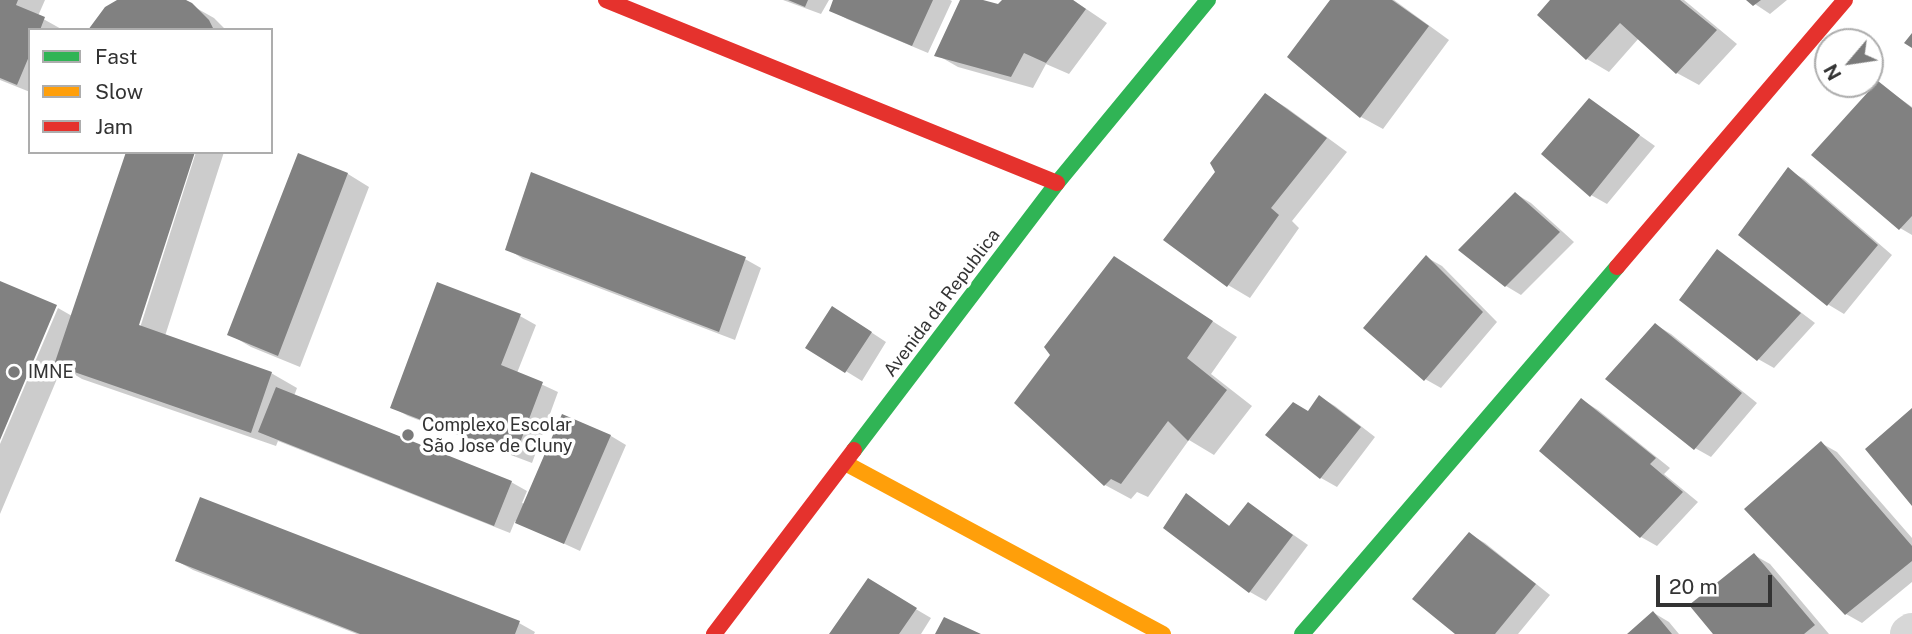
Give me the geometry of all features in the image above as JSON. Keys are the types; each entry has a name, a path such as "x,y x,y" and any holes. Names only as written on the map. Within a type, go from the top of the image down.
{"street":[{"path":"609,0 1057,183"},
{"name":"Avenida da Republica","path":"714,634 1057,183 1208,0"},
{"path":"1302,634 1845,0"},
{"path":"845,463 1164,634"}],"building":[{"path":"0,0 18,0 16,5 45,17 41,28 28,28 28,59 17,85 0,78"},
{"path":"117,0 186,0 209,20 213,28 89,28 105,7"},
{"path":"788,0 808,0 805,7"},
{"path":"833,0 933,0 912,46 829,11"},
{"path":"960,0 983,0 998,4 1002,0 1073,0 1086,9 1046,63 1024,53 1011,77 934,56"},
{"path":"1330,0 1392,0 1429,26 1360,118 1287,57"},
{"path":"1550,0 1680,0 1717,30 1676,74 1620,23 1586,60 1537,15"},
{"path":"1746,0 1761,0 1753,6"},
{"path":"1912,33 1912,48 1904,43"},
{"path":"1884,86 1912,108 1912,216 1899,230 1811,155 1863,98 1884,98"},
{"path":"1265,93 1327,138 1271,208 1279,215 1227,287 1163,240 1215,172 1210,163"},
{"path":"1589,98 1640,135 1590,197 1541,154"},
{"path":"298,153 348,173 278,356 227,335"},
{"path":"125,154 194,154 139,325 272,372 251,433 54,365"},
{"path":"1788,167 1878,245 1827,306 1738,235"},
{"path":"531,172 746,257 719,332 505,250"},
{"path":"1515,192 1560,232 1505,287 1458,250"},
{"path":"1717,249 1801,313 1757,361 1679,300"},
{"path":"1426,255 1483,312 1424,381 1363,328"},
{"path":"1114,256 1213,321 1187,358 1227,390 1188,441 1168,421 1121,484 1111,479 1104,486 1014,403 1050,355 1044,347"},
{"name":"IMNE","path":"0,281 57,305 0,440"},
{"path":"437,282 521,314 501,365 543,382 515,456 390,408"},
{"path":"832,306 872,332 845,373 805,348"},
{"path":"1655,323 1742,393 1694,450 1605,379"},
{"path":"276,387 512,481 494,526 258,432"},
{"path":"1319,395 1361,427 1320,479 1265,435 1293,402 1308,411"},
{"path":"1581,398 1656,458 1650,464 1683,492 1640,538 1539,451"},
{"path":"1912,408 1912,506 1865,449"},
{"path":"562,414 611,435 564,544 515,523"},
{"path":"1821,441 1912,546 1912,561 1845,615 1744,509"},
{"path":"1186,493 1229,526 1248,502 1293,535 1249,593 1163,528"},
{"path":"200,497 520,621 515,634 360,634 175,561"},
{"path":"1469,532 1536,584 1495,634 1455,634 1412,599"},
{"path":"1754,553 1815,625 1804,634 1713,634 1689,605"},
{"path":"868,578 917,608 899,634 829,634"},
{"path":"1653,611 1672,634 1627,634"},
{"path":"944,617 981,634 935,634"}],"traffic: fast":[{"path":"854,450 1057,183 1208,0"},
{"path":"1302,634 1617,267"}],"traffic: slow":[{"path":"845,463 1163,634"}],"traffic: jam":[{"path":"606,0 1057,183"},
{"path":"1617,267 1845,0"},
{"path":"714,634 854,450"}],"place":[{"name":"IMNE","path":"14,372"},
{"name":"Complexo Escolar São Jose de Cluny","path":"408,435"}]}
